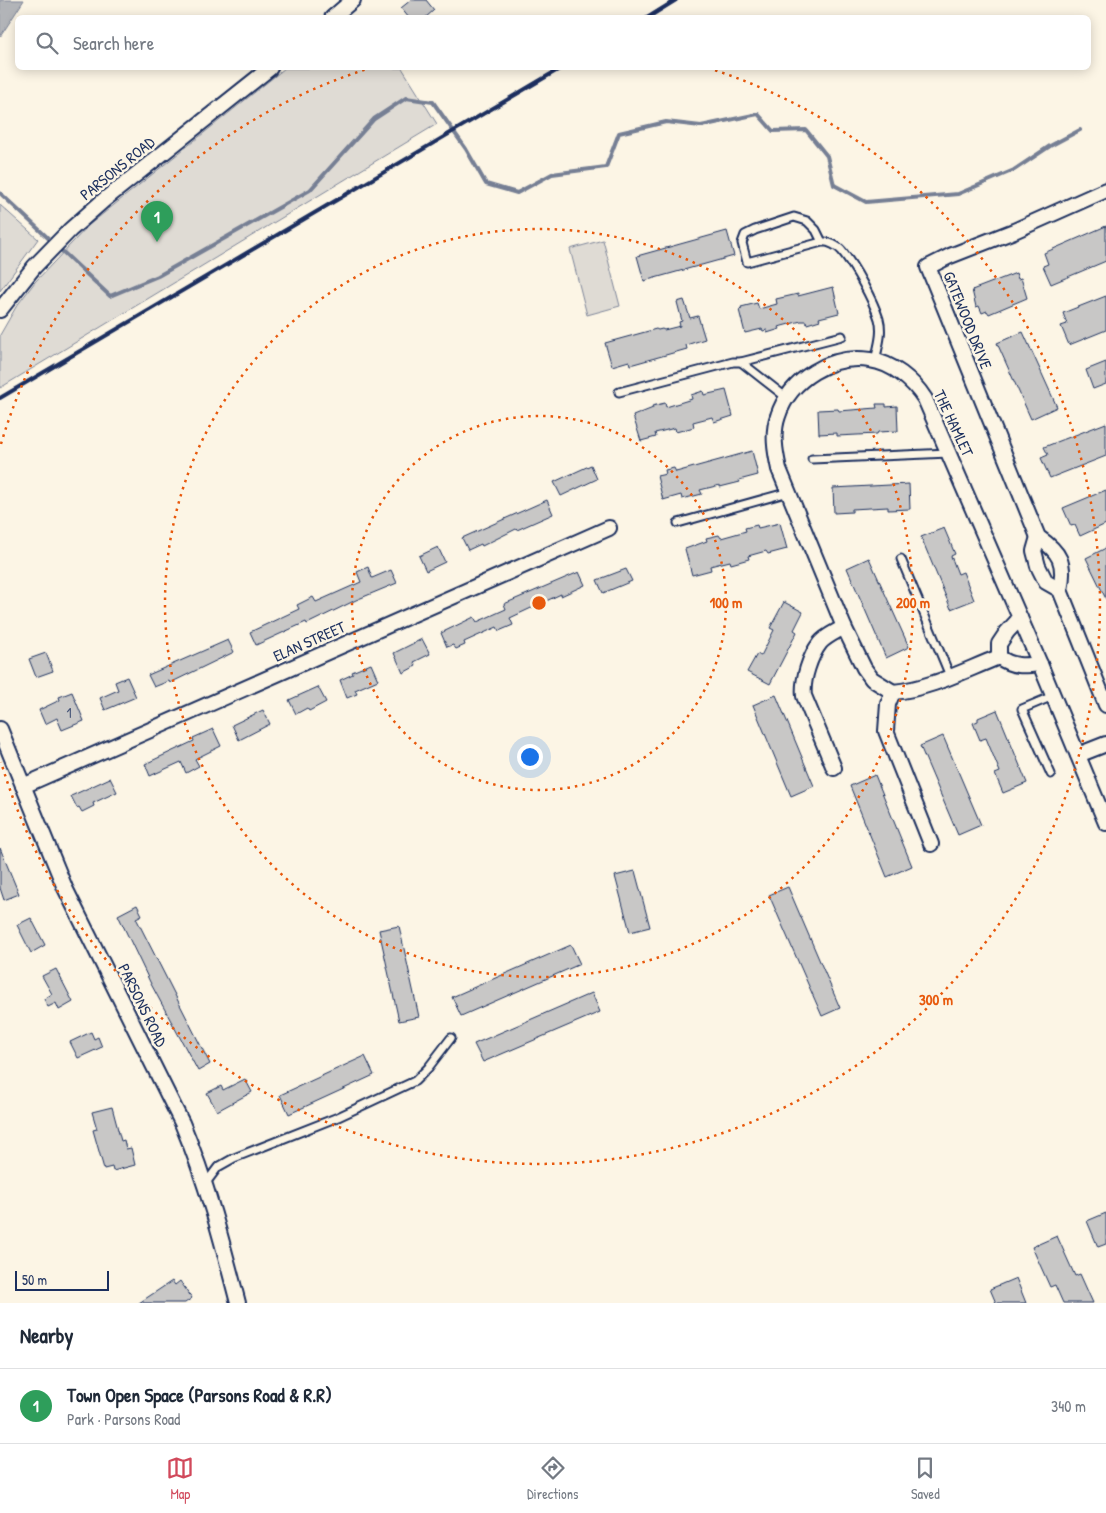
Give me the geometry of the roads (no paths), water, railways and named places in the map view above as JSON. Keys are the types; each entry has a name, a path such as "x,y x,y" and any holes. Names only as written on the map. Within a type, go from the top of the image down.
{"street":[{"path":"336,15 353,0"},
{"name":"PARSONS ROAD","path":"0,310 22,281 62,237 104,200 267,70"},
{"name":"GATEWOOD DRIVE","path":"1106,190 928,267 1038,537 1053,547 1060,559 1063,575 1060,590 1106,704"},
{"name":"THE HAMLET","path":"893,692 872,679 864,668 844,627 779,469 774,441 778,416 786,398 797,384 817,369 832,363 851,360 868,359 897,371 919,389 925,398 1054,696 1106,823"},
{"name":"ELAN STREET","path":"23,786 609,528"},
{"name":"GATEWOOD DRIVE","path":"1038,537 1034,551 1038,566 1046,582 1060,590"},
{"path":"1020,618 999,644 999,656 1007,663 1024,666 1040,664"},
{"path":"834,768 804,696 803,686 805,674 820,643 844,627"},
{"path":"931,844 886,731 888,704 893,692 908,691 931,684 999,656"},
{"name":"PARSONS ROAD","path":"0,729 65,888 182,1124 206,1183 238,1303"},
{"path":"1078,756 1106,744"}],"lane":[{"path":"822,242 816,230 807,221 794,217 754,230 745,235 742,243 746,262 822,242 826,242 841,250 865,287 879,320 881,336 876,361"},
{"path":"619,392 842,336"},
{"path":"741,362 786,398"},
{"path":"812,459 949,453"},
{"path":"678,523 789,492"},
{"path":"901,558 950,676"},
{"path":"1051,774 1022,709 1054,696"},
{"path":"206,1183 218,1167 234,1158 338,1117 415,1081 428,1068 451,1038"}],"waterway":[{"path":"0,193 110,296 158,276 310,190 374,119 406,98 433,102 466,149 486,184 517,193 552,174 606,167 619,133 666,122 701,126 758,114 773,131 806,130 827,156 834,185 866,202 958,194 1014,170 1050,146 1080,130"}],"railway":[{"path":"652,15 676,0"},
{"path":"0,398 558,70"}],"place":[{"name":"Town Open Space (Parsons Road & R.R)","path":"157,242"}]}
